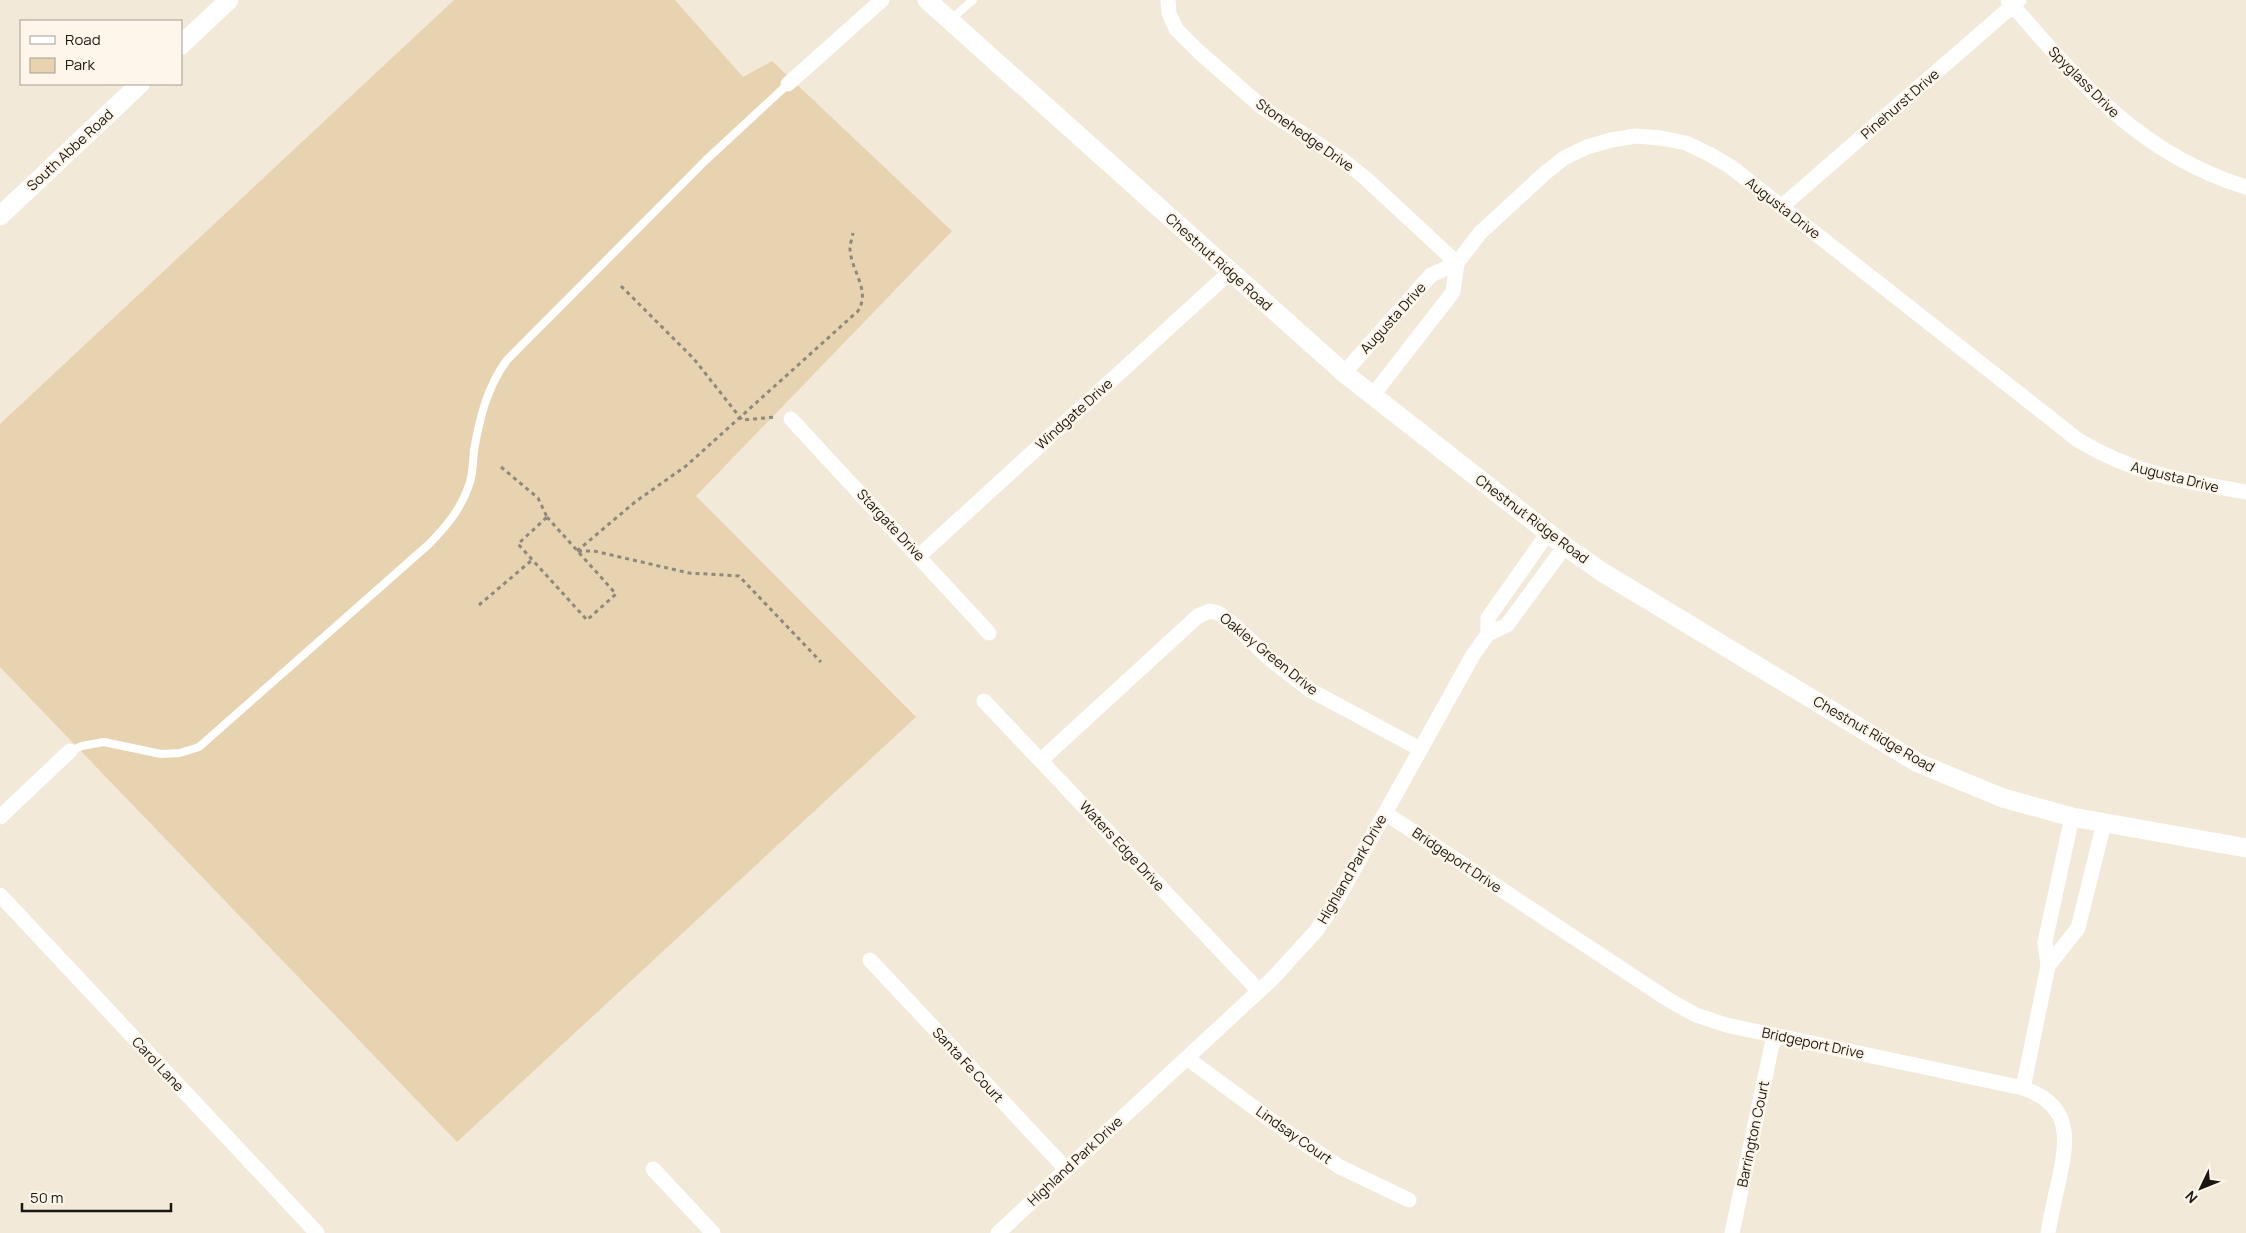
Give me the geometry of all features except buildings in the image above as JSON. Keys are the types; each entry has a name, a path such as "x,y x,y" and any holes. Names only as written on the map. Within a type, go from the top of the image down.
{"street":[{"path":"182,44 229,0"},
{"path":"788,84 882,0"},
{"name":"Chestnut Ridge Road","path":"927,0 1344,373 1548,533 1602,572 1918,763 2003,798 2072,817 2246,848"},
{"name":"Stonehedge Drive","path":"1168,0 1169,13 1176,29 1198,51 1262,107 1344,161 1364,177 1456,263"},
{"name":"Spyglass Drive","path":"2013,2 2065,67 2116,116 2175,156 2207,172 2246,187"},
{"name":"Pinehurst Drive","path":"1781,207 2013,2"},
{"name":"South Abbe Road","path":"0,216 139,85"},
{"name":"Augusta Drive","path":"1344,373 1431,276 1456,263 1480,233 1564,158 1587,147 1611,140 1636,136 1661,138 1686,144 1709,154 1731,167 2078,440 2099,453 2142,471 2181,481 2246,492"},
{"path":"1373,395 1453,292 1456,263"},
{"name":"Windgate Drive","path":"919,556 1230,272"},
{"name":"Stargate Drive","path":"788,418 989,633"},
{"path":"1488,634 1488,618 1548,533"},
{"name":"Highland Park Drive","path":"998,1233 1259,991 1296,955 1316,931 1334,905 1473,655 1488,634 1507,625 1565,546"},
{"name":"Oakley Green Drive","path":"1041,760 1198,616 1210,611 1218,613 1234,625 1270,659 1310,690 1420,749"},
{"name":"Waters Edge Drive","path":"984,701 1259,991"},
{"path":"0,817 70,752"},
{"name":"Bridgeport Drive","path":"1385,813 1669,1000 1696,1015 1726,1025 2023,1088 2036,1093 2051,1104 2060,1116 2066,1134 2066,1149 2048,1233"},
{"path":"2023,1088 2048,966 2045,942 2072,817"},
{"path":"2048,966 2078,928 2104,823"},
{"name":"Carol Lane","path":"0,895 316,1233"},
{"name":"Santa Fe Court","path":"870,960 1066,1169"},
{"name":"Barrington Court","path":"1732,1233 1774,1035"},
{"name":"Lindsay Court","path":"1187,1058 1287,1132 1340,1167 1409,1200"},
{"path":"653,1168 713,1233"}],"lane":[{"path":"950,20 973,0"},
{"path":"70,752 82,746 104,742 161,754 192,751 208,740 428,545 444,529 459,508 470,483 478,425 486,397 496,375 507,360 706,160 788,84"}],"path":[{"path":"577,551 635,502 686,466 739,416 858,311 862,304 861,283 850,250 853,233"},
{"path":"621,286 694,359 742,420 788,418"},
{"path":"500,467 538,498 547,517 616,594 587,620 518,544 547,517"},
{"path":"577,551 594,551 689,573 739,576 821,662"},
{"path":"478,605 532,560"}],"green space":[{"path":"454,0 675,0 743,77 772,61 952,231 696,496 916,717 457,1142 0,667 0,424"}]}
